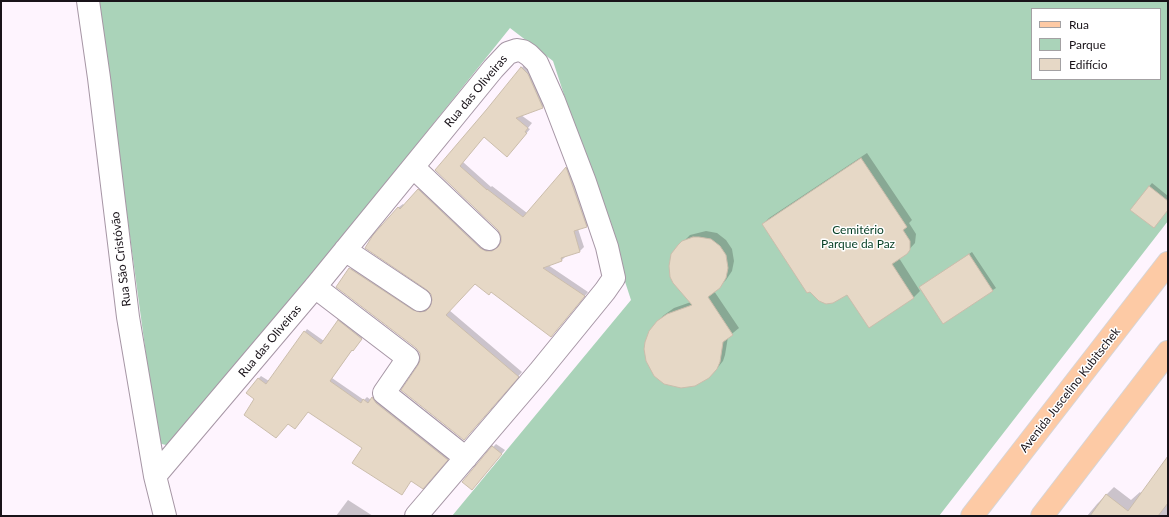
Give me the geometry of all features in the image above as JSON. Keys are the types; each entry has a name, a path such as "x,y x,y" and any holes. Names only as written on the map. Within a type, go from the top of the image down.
{"main road":[{"name":"Avenida Juscelino Kubitschek","path":"972,516 1168,263"},
{"path":"1042,516 1168,352"}],"street":[{"name":"Rua São Cristóvão","path":"88,1 99,78 128,317 156,476 165,516"},
{"name":"Rua das Oliveiras","path":"156,476 315,287 480,84 508,53 517,50 529,55 536,63 554,101 585,182 607,247 614,278 605,291 416,516"},
{"path":"413,167 489,239"},
{"path":"345,250 420,300"},
{"path":"315,287 408,358 384,393 466,458"}],"green space":[{"name":"Cemitério Parque da Paz","path":"98,1 1168,1 1168,221 939,516 452,516 631,300 553,61 510,28 174,447 158,443"}],"building":[{"path":"521,67 528,74 543,108 516,118 528,128 525,132 527,133 507,157 484,137 460,166 487,190 523,217 566,167 587,227 574,231 580,252 561,258 562,261 543,268 585,296 551,337 491,292 489,295 475,284 446,315 519,377 464,440 401,390 420,360 420,353 416,348 336,287 349,268 413,310 420,312 426,311 430,307 432,300 431,294 427,290 365,248 373,235 398,207 400,209 418,189 480,248 486,251 492,251 498,247 501,242 501,236 498,230 435,170"},
{"path":"861,158 907,227 903,230 910,241 910,250 907,254 892,264 914,298 869,328 847,295 833,303 826,304 819,301 810,292 807,293 762,224"},
{"path":"1149,186 1168,201 1168,210 1154,228 1130,210"},
{"path":"693,237 711,239 720,246 726,255 728,268 726,278 720,288 708,297 733,335 723,342 720,362 717,369 709,378 695,386 681,388 664,384 654,376 646,361 644,349 649,331 657,321 667,314 692,305 673,283 670,277 669,266 671,254 678,245 682,241"},
{"path":"969,254 993,291 943,324 919,287"},
{"path":"338,320 362,339 353,351 352,350 330,381 361,403 363,399 368,403 372,397 376,403 448,460 423,489 411,481 402,495 352,463 362,448 308,412 295,429 288,424 276,438 244,415 254,399 246,393 258,378 266,384 304,331 321,344"},
{"path":"492,446 502,454 472,490 462,482"},
{"path":"1168,456 1168,503 1158,516 1090,516 1106,494 1128,511"}]}
